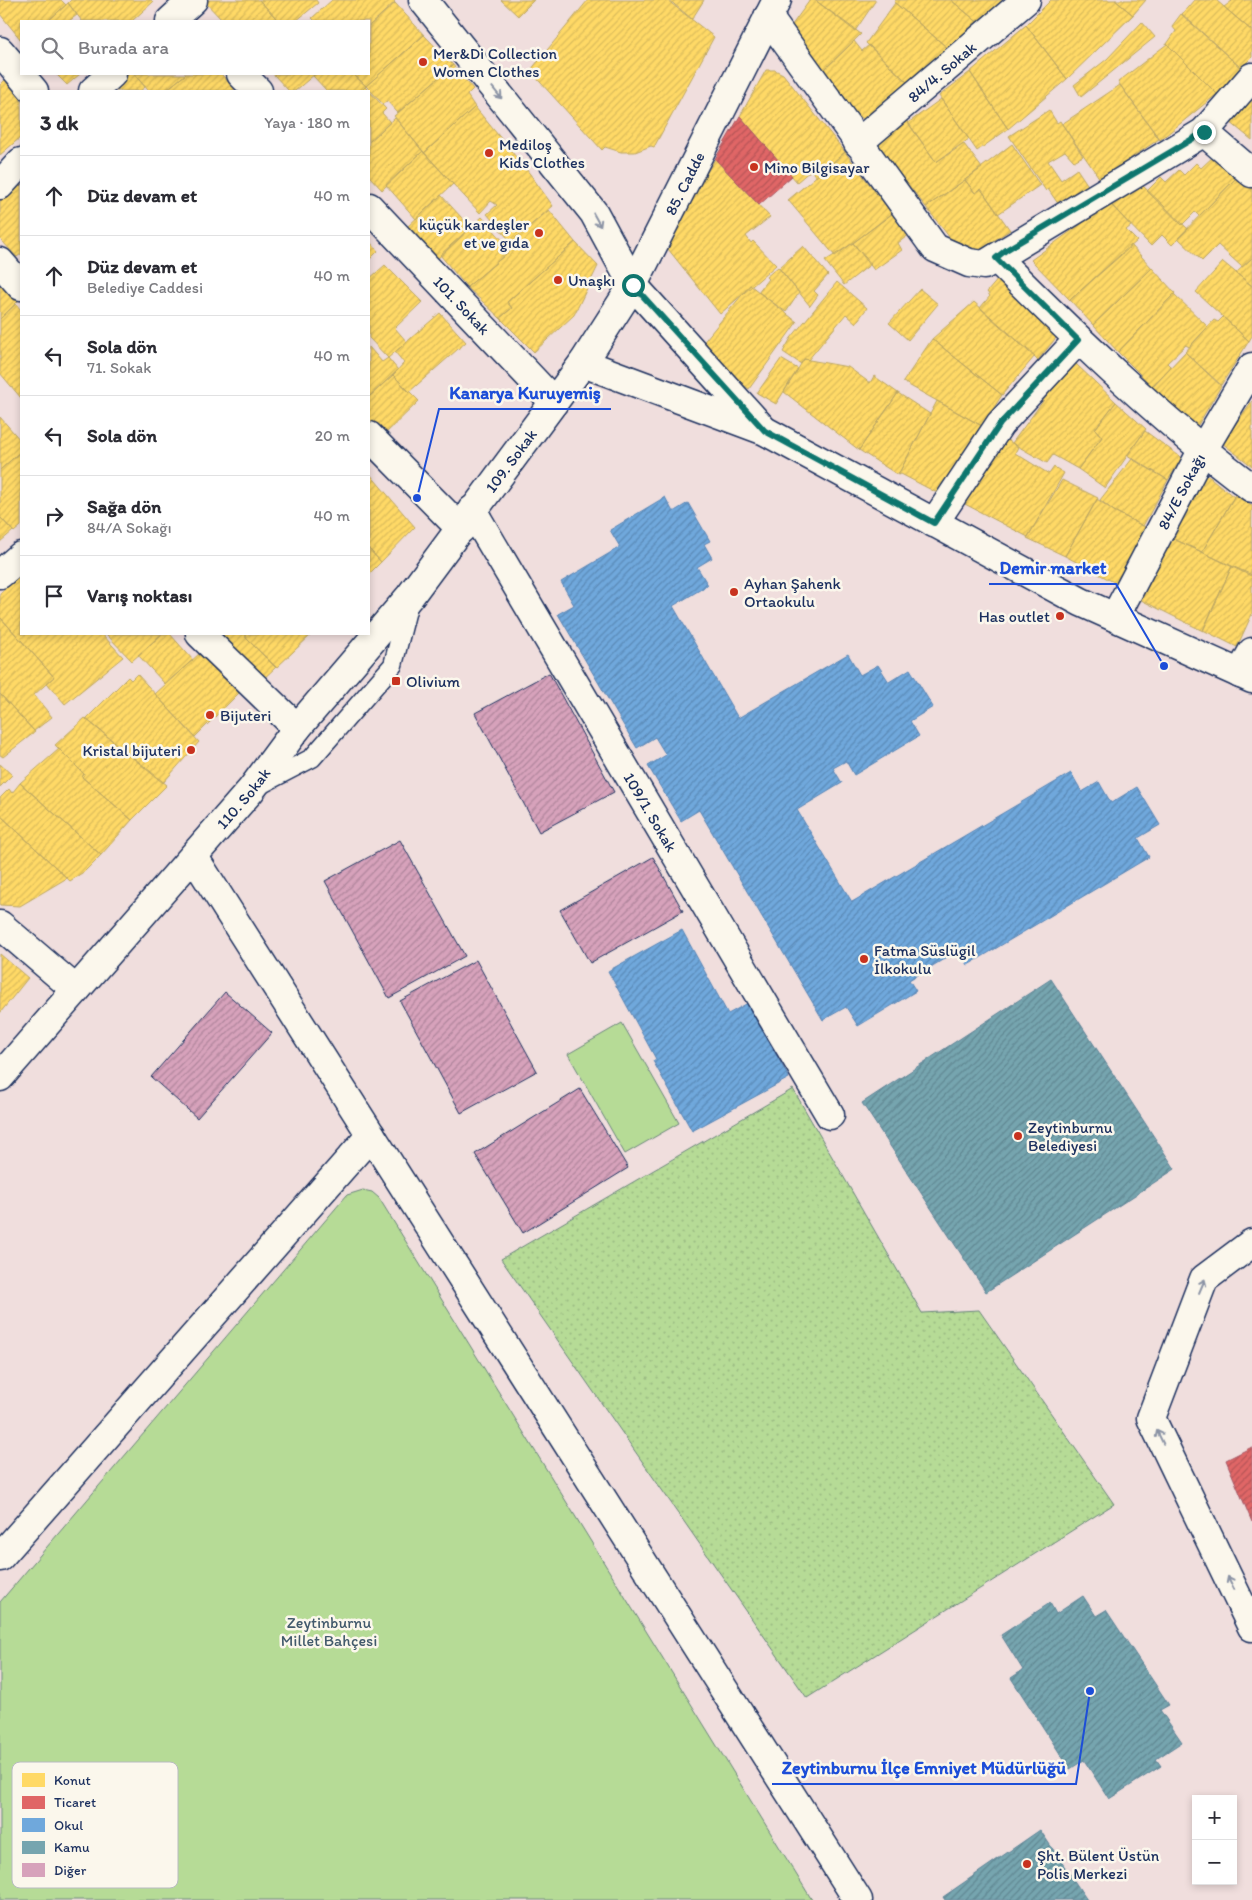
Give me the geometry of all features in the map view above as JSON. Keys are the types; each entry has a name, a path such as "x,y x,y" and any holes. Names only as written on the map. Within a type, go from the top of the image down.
{"street":[{"path":"423,0 594,213 633,285 765,431"},
{"name":"84/4. Sokak","path":"858,143 1026,0"},
{"path":"772,8 858,143 935,248 969,263 984,265 1204,132 1252,77"},
{"name":"85. Cadde","path":"583,363 633,285 772,8"},
{"path":"0,51 20,75"},
{"path":"20,75 33,90"},
{"path":"94,90 111,75"},
{"path":"242,75 257,90"},
{"path":"1204,132 1252,173"},
{"path":"0,185 20,163"},
{"name":"101. Sokak","path":"370,208 554,402"},
{"path":"996,258 1078,340 1202,451 1252,488"},
{"path":"0,262 20,285"},
{"path":"934,523 1000,424 1078,340"},
{"path":"583,363 765,431 1081,602 1115,618 1248,669"},
{"name":"109. Sokak","path":"467,520 583,363"},
{"name":"84/E Sokağı","path":"1115,618 1202,451 1252,367"},
{"name":"109/1. Sokak","path":"370,437 467,520 830,1115"},
{"name":"110. Sokak","path":"370,633 410,596 467,520"},
{"path":"0,574 20,557"},
{"path":"201,635 297,728"},
{"name":"110. Sokak","path":"0,1077 251,790 364,639"},
{"path":"194,857 858,1900"},
{"path":"0,925 76,990"},
{"path":"0,1557 371,1135"},
{"path":"1252,1243 1204,1278 1150,1418 1252,1627"}],"lane":[{"path":"251,790 312,758 393,665 410,596"}],"green space":[{"path":"622,1023 679,1123 625,1154 568,1054"},
{"path":"793,1089 922,1313 979,1310 1114,1504 807,1698 501,1259"},
{"name":"Zeytinburnu Millet Bahçesi","path":"363,1190 372,1192 379,1198 812,1900 0,1900 0,1602 347,1195"}],"building: Konut":[{"path":"0,0 61,0 66,5 49,20 20,20 20,39 0,14"},
{"path":"71,0 151,0 153,2 133,20 81,20 68,3"},
{"path":"203,0 259,0 278,20 222,20"},
{"path":"259,0 316,0 318,3 297,20 278,20"},
{"path":"332,0 393,0 395,2 370,25 370,20 314,20 312,18"},
{"path":"501,0 534,0 518,16"},
{"path":"588,0 667,0 714,37 654,147 651,146 635,152 621,152 605,147 602,150 530,71"},
{"path":"669,0 704,0 692,19"},
{"path":"810,0 815,0 861,34 821,73 789,29"},
{"path":"815,0 876,0 855,31"},
{"path":"896,0 951,0 981,25 952,52 894,2"},
{"path":"951,0 1007,0 981,25"},
{"path":"1051,0 1115,0 1133,15 1067,79 1026,25"},
{"path":"1115,0 1146,0 1133,15"},
{"path":"1194,0 1216,0 1252,31 1252,57 1241,68 1182,14"},
{"path":"1230,0 1252,0 1252,31 1224,7 1232,1"},
{"path":"68,3 77,15 70,20 49,20"},
{"path":"395,3 424,35 366,86 354,75 370,75 370,25"},
{"path":"895,3 950,50 911,86 866,43"},
{"path":"1181,14 1242,69 1217,94 1167,44 1176,31 1172,26"},
{"path":"1142,22 1155,37 1081,97 1074,85 1107,59"},
{"path":"1026,25 1067,79 1008,129 970,72"},
{"path":"424,35 453,65 398,113 387,101 383,104 366,86"},
{"path":"854,41 862,51 869,45 911,86 868,120 853,115 823,71"},
{"path":"1167,44 1217,94 1160,140 1118,82"},
{"path":"453,65 473,89 467,95 475,107 424,153 394,116"},
{"path":"766,70 775,70 783,74 845,152 816,177 811,170 797,182 740,116"},
{"path":"970,72 1008,129 977,151 939,96"},
{"path":"57,75 79,75 67,85"},
{"path":"121,75 135,75 145,87 141,90 105,90"},
{"path":"135,75 185,75 166,90 148,90"},
{"path":"185,75 222,75 235,89 234,90 166,90"},
{"path":"274,75 314,75 296,90 288,90"},
{"path":"354,75 366,86 362,90 326,90 313,76"},
{"path":"5,80 20,98 20,138 0,155 0,85"},
{"path":"1120,85 1159,139 1100,179 1062,124"},
{"path":"370,92 386,109 382,113 390,122 370,141"},
{"path":"941,99 969,139 936,162 908,123"},
{"path":"1252,99 1252,140 1230,122"},
{"path":"475,107 530,174 553,206 511,242 487,214 497,205 491,201 480,213 424,153"},
{"path":"1049,110 1057,123 1060,121 1083,156 1074,161 1065,151 1048,161 1061,180 1077,169 1089,187 1061,208 1048,189 1046,191 1009,136"},
{"path":"395,118 423,151 382,190 370,177 370,141"},
{"path":"907,121 936,162 964,144 982,168 926,207 876,144"},
{"path":"1012,144 1040,185 998,214 981,189 975,193 965,180"},
{"path":"423,151 453,184 416,219 386,185"},
{"path":"845,152 892,214 835,256 788,200"},
{"path":"1216,154 1238,176 1199,216 1195,212 1182,225 1147,191 1161,177 1166,182 1179,170 1184,175 1196,163 1201,168"},
{"path":"715,159 770,217 746,236 751,243 753,241 776,265 720,314 664,244"},
{"path":"1238,176 1252,187 1252,258 1242,267 1218,245 1202,261 1178,238"},
{"path":"965,180 975,193 981,189 1010,230 975,253 957,247 926,207"},
{"path":"20,182 20,255 17,257 0,239 0,201"},
{"path":"1141,184 1188,229 1172,245 1162,235 1151,246 1111,205"},
{"path":"441,195 471,228 436,260 406,228"},
{"path":"1110,203 1131,226 1126,230 1137,241 1070,300 1031,260"},
{"path":"549,210 575,242 507,302 512,308 500,318 467,287 511,250 506,246"},
{"path":"894,212 910,234 898,243 902,250 874,270 853,243"},
{"path":"482,217 511,250 467,287 440,255"},
{"path":"370,242 378,251 370,259"},
{"path":"575,242 598,266 574,315 534,352 500,318 512,308 507,302"},
{"path":"853,243 871,264 844,285 825,261"},
{"path":"1131,245 1152,268 1093,325 1070,300"},
{"path":"803,246 828,275 814,291 818,295 810,306 779,268"},
{"path":"1252,258 1252,286 1236,273"},
{"path":"1223,262 1252,286 1252,336 1249,341 1196,292"},
{"path":"385,265 422,302 395,328 407,342 388,358 370,339 370,278"},
{"path":"778,267 799,293 786,312 758,292 768,279 766,277"},
{"path":"1152,268 1175,293 1118,352 1093,325"},
{"path":"999,278 1060,333 1038,360 980,308 990,296 987,292"},
{"path":"0,280 20,299 0,319"},
{"path":"837,282 867,308 856,323 846,314 808,360 804,359 801,364 783,352 791,338"},
{"path":"750,285 797,322 749,389 719,368 702,344"},
{"path":"920,289 938,304 908,340 889,323"},
{"path":"1174,294 1208,327 1189,347 1186,345 1167,363 1171,367 1152,386 1118,352"},
{"path":"974,302 1035,356 1002,395 932,339"},
{"path":"16,304 20,309 20,397 0,373 0,319"},
{"path":"440,313 466,342 409,392 393,375 404,363 395,352"},
{"path":"1223,317 1249,341 1221,385 1185,352 1214,320 1218,322"},
{"path":"932,339 1002,395 982,426 903,382"},
{"path":"370,348 382,362 388,358 398,370 370,396"},
{"path":"1185,352 1221,386 1196,428 1151,388"},
{"path":"781,359 798,369 776,404 757,393"},
{"path":"804,359 848,367 870,383 874,376 898,393 859,450 784,392"},
{"path":"1076,364 1116,402 1095,429 1102,437 1078,469 1053,455 1047,463 1012,443 1069,366"},
{"path":"393,375 419,401 382,437 370,425 370,396"},
{"path":"898,393 930,414 898,475 859,450"},
{"path":"937,401 982,426 943,496 901,474 898,475"},
{"path":"1252,401 1252,466 1222,443"},
{"path":"1116,402 1146,429 1105,488 1078,469 1102,437 1095,429"},
{"path":"0,417 20,440 20,452 0,470"},
{"path":"1145,431 1182,458 1168,480 1127,455"},
{"path":"1001,436 1018,447 1015,453 1049,474 1054,467 1064,473 1028,537 963,503"},
{"path":"20,452 20,527 14,532 0,517 0,470"},
{"path":"1132,459 1168,480 1143,526 1114,511 1100,500"},
{"path":"1201,470 1234,497 1202,552 1165,535"},
{"path":"370,474 415,527 381,562 370,550"},
{"path":"1062,480 1098,498 1065,556 1027,538"},
{"path":"1235,495 1252,506 1251,576 1202,552"},
{"path":"1097,499 1114,511 1149,529 1123,587 1065,556"},
{"path":"0,517 13,531 0,542"},
{"path":"1165,535 1232,566 1203,631 1137,598"},
{"path":"370,550 381,562 370,573"},
{"path":"1232,566 1252,575 1252,614 1237,647 1203,630"},
{"path":"20,576 20,635 103,635 123,657 65,704 47,683 54,677 0,617 0,593"},
{"path":"0,617 54,677 34,695 52,717 34,731 0,694"},
{"path":"107,635 161,635 132,661"},
{"path":"161,635 171,635 193,660 165,684 138,655"},
{"path":"212,635 246,635 246,638 276,667 260,682"},
{"path":"246,635 311,635 276,668 246,638"},
{"path":"200,653 239,693 195,737 155,694"},
{"path":"137,674 199,742 163,783 86,719 128,677 131,680"},
{"path":"0,694 35,732 3,757 0,755"},
{"path":"85,718 167,785 132,820 82,777 84,774 55,745"},
{"path":"59,749 84,774 82,777 132,820 101,855 20,783"},
{"path":"0,764 12,775 0,787"},
{"path":"20,783 101,855 85,871 70,881 0,815 0,798 9,789 12,793"},
{"path":"0,815 67,878 20,906 0,905"},
{"path":"0,954 28,978 0,1013"}],"building: Ticaret":[{"name":"Mino Bilgisayar","path":"740,116 792,176 759,205 715,159"},
{"path":"1252,1447 1252,1522 1226,1460"}],"building: Okul":[{"path":"665,497 673,512 688,503 710,541 704,544 712,558 697,567 708,585 673,606 738,718 848,654 860,675 878,665 889,682 910,669 933,707 910,721 919,736 854,775 846,761 833,768 842,783 797,810 852,902 1071,773 1082,792 1099,782 1111,803 1137,787 1160,825 1138,838 1149,857 968,965 959,950 909,980 916,991 858,1026 846,1007 823,1020 699,810 681,821 648,766 666,755 655,737 637,748 558,614 574,605 561,582 620,547 610,530"},
{"path":"682,930 728,1014 748,1003 789,1078 692,1131 653,1061 656,1059 608,971"}],"building: Kamu":[{"name":"Zeytinburnu Belediyesi","path":"1051,979 1175,1169 986,1292 862,1103"},
{"path":"1083,1596 1096,1616 1106,1610 1169,1705 1160,1710 1182,1742 1156,1759 1161,1766 1109,1799 1084,1760 1070,1769 1011,1678 1023,1670 1001,1635 1050,1603 1056,1614"},
{"name":"Şht. Bülent Üstün Polis Merkezi","path":"1040,1830 1087,1900 945,1900 943,1897"}],"building: Diğer":[{"path":"549,673 614,792 539,832 475,713"},
{"path":"400,840 465,956 389,998 325,881"},
{"path":"653,857 683,911 590,963 560,910"},
{"path":"476,960 537,1071 461,1113 400,1001"},
{"path":"225,992 272,1033 197,1118 151,1077"},
{"path":"580,1089 628,1168 523,1233 475,1154"}],"place":[{"name":"Mer&Di Collection Women Clothes","path":"423,62"},
{"name":"Mediloş Kids Clothes","path":"489,153"},
{"name":"Mino Bilgisayar","path":"754,167"},
{"name":"küçük kardeşler et ve gıda","path":"539,233"},
{"name":"Unaşkı","path":"558,280"},
{"name":"Kanarya Kuruyemiş","path":"417,498"},
{"name":"Ayhan Şahenk Ortaokulu","path":"734,592"},
{"name":"Has outlet","path":"1060,616"},
{"name":"Demir market","path":"1164,666"},
{"name":"Olivium","path":"396,681"},
{"name":"Bijuteri","path":"210,715"},
{"name":"Kristal bijuteri","path":"191,750"},
{"name":"Fatma Süslügil İlkokulu","path":"864,959"},
{"name":"Zeytinburnu Belediyesi","path":"1018,1136"},
{"name":"Zeytinburnu İlçe Emniyet Müdürlüğü","path":"1090,1691"},
{"name":"Şht. Bülent Üstün Polis Merkezi","path":"1027,1864"}],"route":[{"path":"633,285 765,431 934,523 1000,424 1078,340 996,258 1006,250 1204,132"}]}
